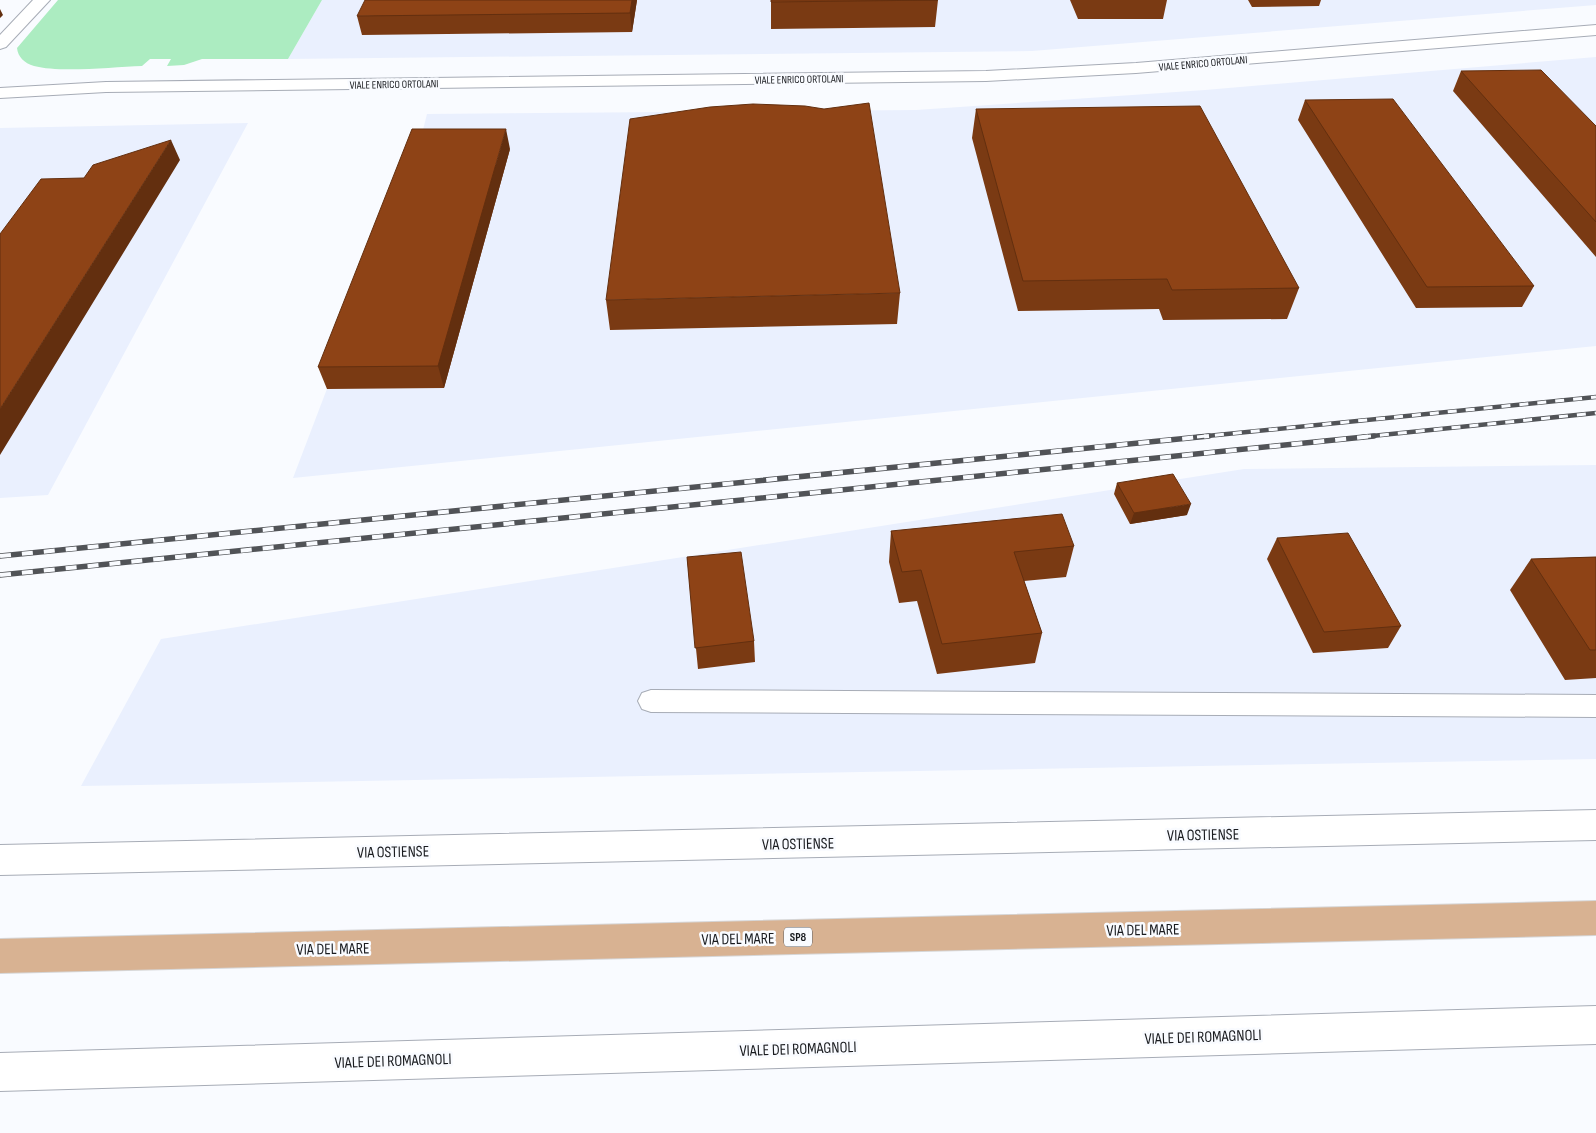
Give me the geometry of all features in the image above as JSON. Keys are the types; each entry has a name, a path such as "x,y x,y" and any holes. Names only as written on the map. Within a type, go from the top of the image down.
{"main road":[{"name":"VIA DEL MARE","path":"0,956 1596,918"}],"street":[{"path":"0,44 42,0"},
{"name":"VIALE ENRICO ORTOLANI","path":"0,93 106,87 986,76 1136,68 1596,30"},
{"name":"VIA OSTIENSE","path":"0,860 1596,825"},
{"name":"VIALE DEI ROMAGNOLI","path":"0,1072 1596,1024"}],"lane":[{"path":"652,701 1596,706"}],"shaded area":[{"path":"322,0 1596,0 1596,5 1032,51 288,59"},
{"path":"1596,57 1596,346 293,478 418,150 427,114 916,110 1205,90"},
{"path":"248,123 48,495 0,498 0,128"},
{"path":"1596,465 1596,759 81,786 161,639 1244,469"}],"green space":[{"path":"58,0 322,0 288,59 202,59 184,65 167,66 171,59 150,59 142,66 72,69 45,68 30,65 20,57 17,48"}],"building":[{"path":"365,0 632,0 630,13 357,16"},
{"path":"771,0 938,0 771,2"},
{"path":"1541,70 1596,126 1596,222 1461,71"},
{"path":"1393,99 1534,286 1427,287 1305,100"},
{"path":"869,103 900,293 606,300 630,119 710,107 753,104 805,106 824,109"},
{"path":"1200,106 1299,288 1172,290 1167,279 1023,281 976,109"},
{"path":"412,129 506,129 438,366 318,367"},
{"path":"171,140 0,409 0,234 41,179 84,178 93,165"},
{"path":"1173,474 1191,504 1134,513 1117,483"},
{"path":"1062,514 1074,546 1014,552 1042,633 942,644 921,570 902,572 891,531"},
{"path":"1348,533 1401,626 1324,632 1277,538"},
{"path":"741,552 754,641 695,648 687,557"},
{"path":"1596,557 1596,650 1590,650 1531,559"}],"railway":[{"path":"1197,437 1596,397"},
{"path":"1362,437 1596,413"},
{"path":"0,556 1209,436"},
{"path":"0,575 1374,436"}]}
